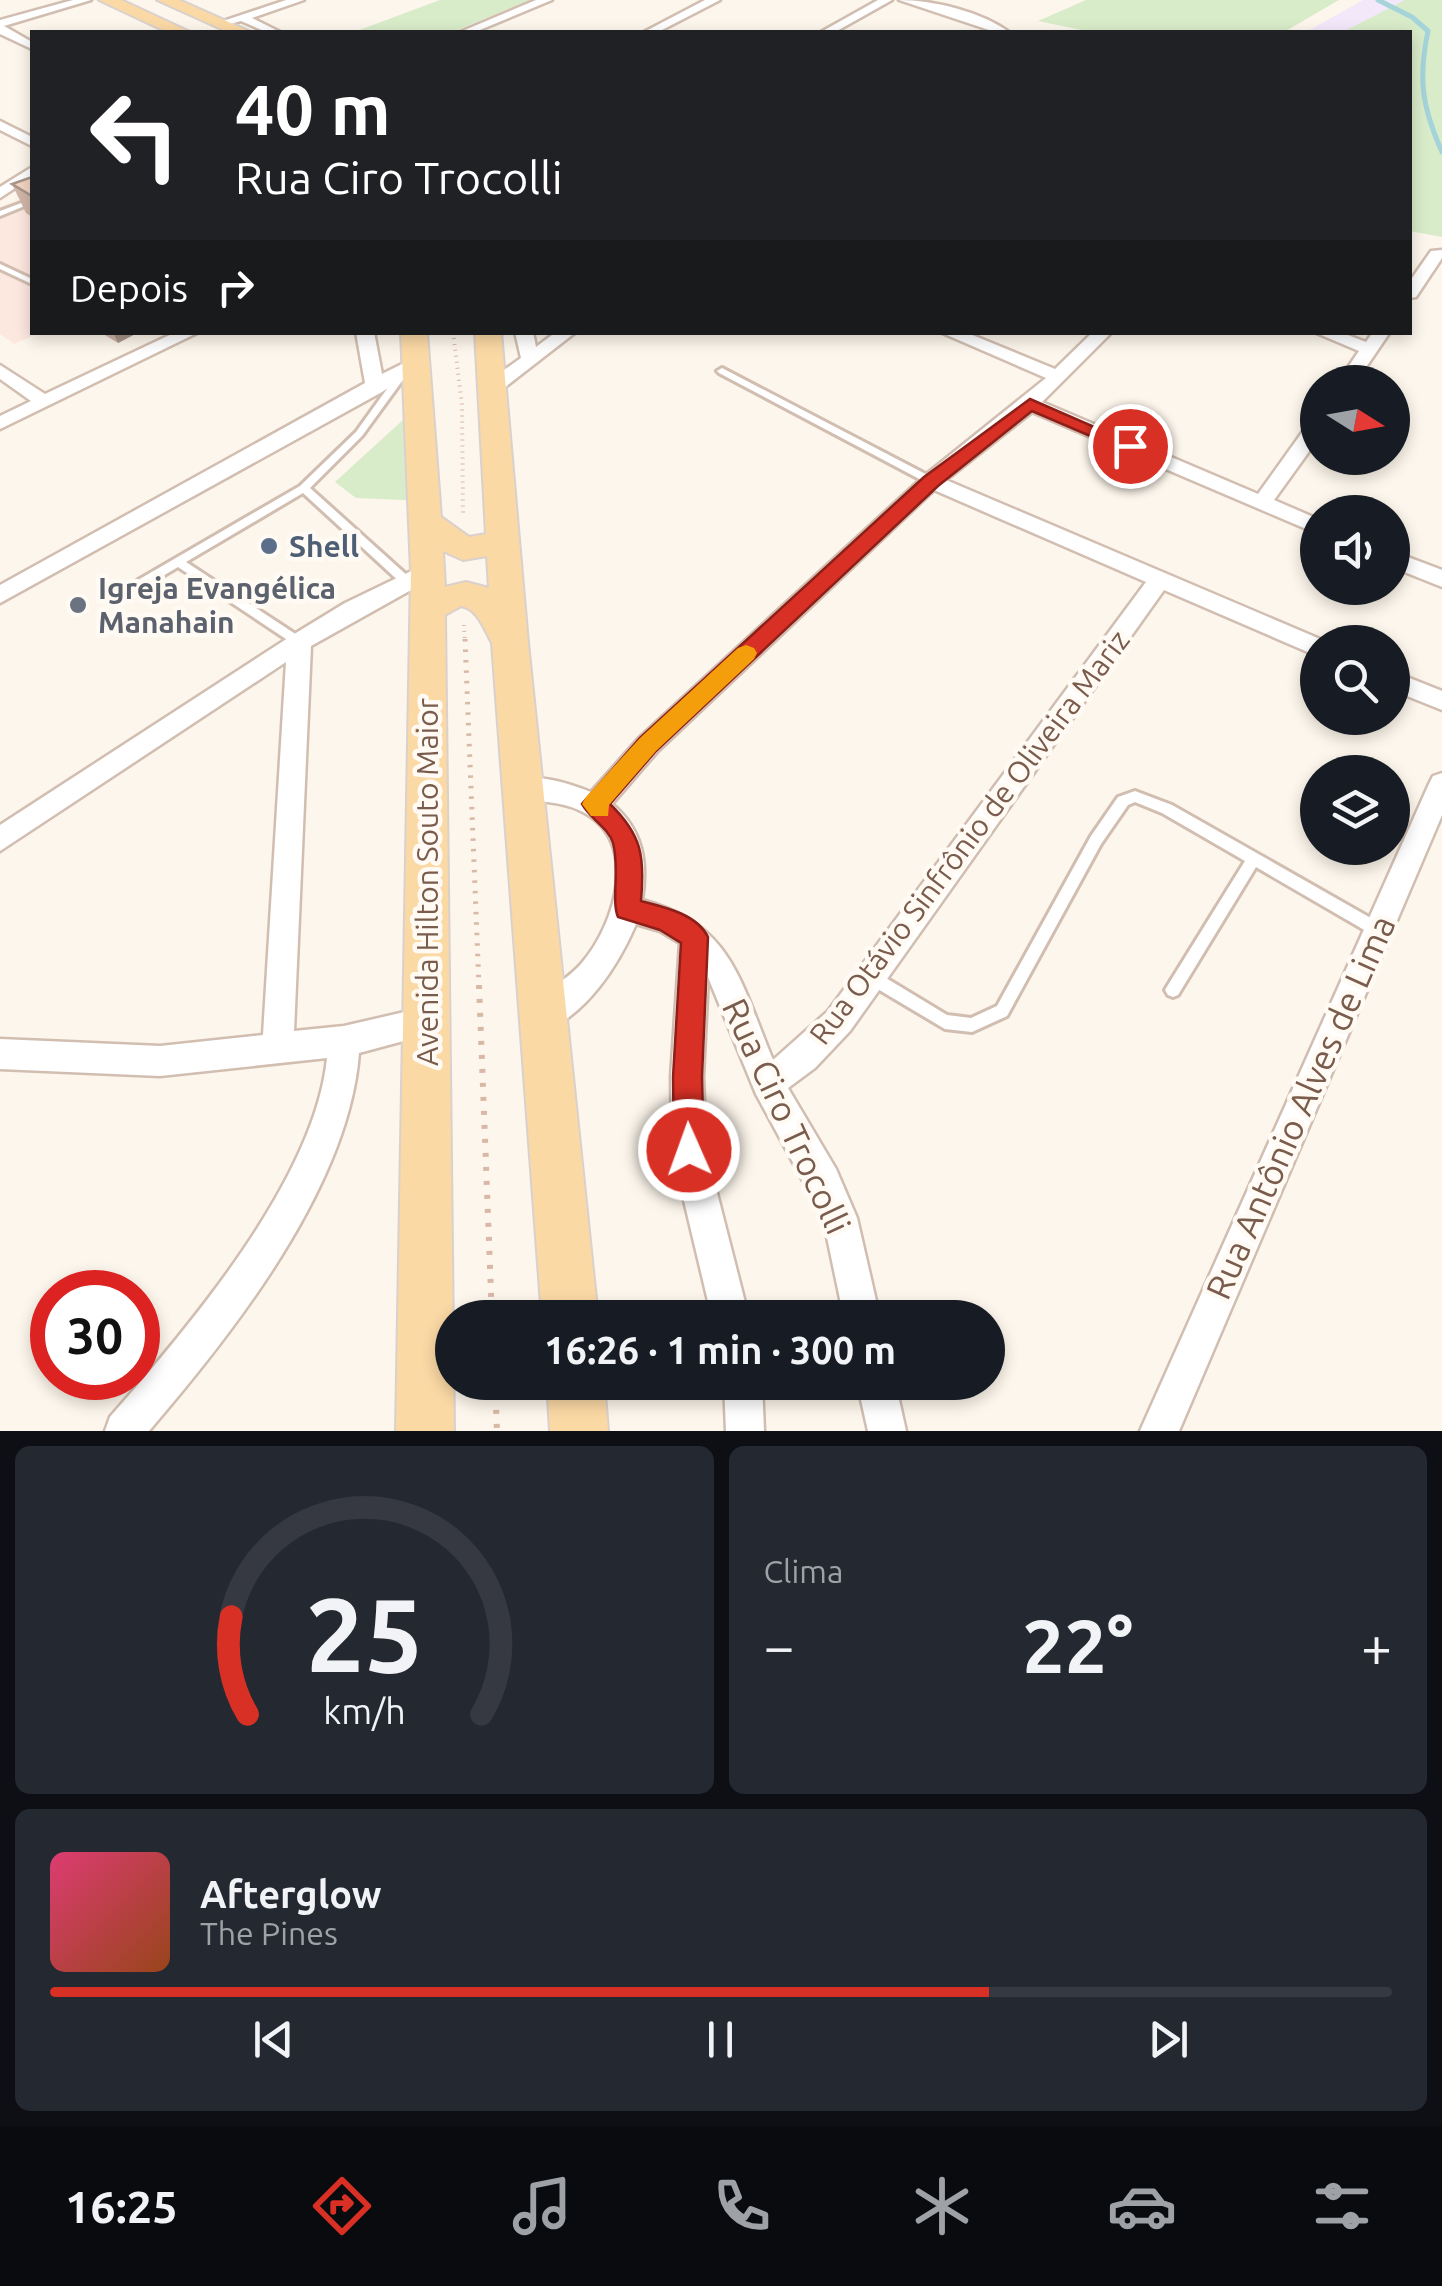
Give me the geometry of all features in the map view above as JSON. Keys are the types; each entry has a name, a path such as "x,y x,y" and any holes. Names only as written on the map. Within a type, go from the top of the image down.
{"main road":[{"path":"107,0 176,30"},
{"path":"165,0 235,24"},
{"path":"488,335 522,788 568,1300"},
{"name":"Avenida Hilton Souto Maior","path":"412,355 427,523 437,581 426,1022 425,1431"},
{"path":"437,581 503,542"},
{"path":"437,581 483,597 491,604 510,643"},
{"path":"576,1400 579,1431"}],"street":[{"path":"0,28 85,0"},
{"path":"235,24 298,0"},
{"path":"471,30 546,0"},
{"path":"654,30 714,0"},
{"path":"830,30 886,0"},
{"path":"905,0 975,18 999,30"},
{"path":"235,24 264,30"},
{"path":"0,28 30,45"},
{"path":"0,125 30,141"},
{"path":"0,194 30,172"},
{"path":"1412,290 1434,254"},
{"path":"0,423 185,335"},
{"path":"366,335 375,388"},
{"path":"525,335 530,359"},
{"path":"493,387 564,335"},
{"path":"955,335 1058,377"},
{"path":"594,804 648,744 931,482 1030,404 1101,335"},
{"path":"1330,335 1370,349"},
{"path":"1359,365 1380,335"},
{"path":"0,595 375,388 412,355"},
{"path":"0,370 44,402"},
{"path":"1030,404 1300,519"},
{"path":"1262,503 1300,449"},
{"path":"931,482 1300,639"},
{"path":"1410,566 1442,580"},
{"name":"Rua Otávio Sinfrônio de Oliveira Mariz","path":"766,1083 804,1057 839,1021 1160,579"},
{"path":"0,839 300,642 437,581"},
{"path":"278,1046 300,642"},
{"path":"1410,688 1442,701"},
{"name":"Rua Antônio Alves de Lima","path":"1159,1431 1442,784"},
{"path":"522,788 566,794 594,804 622,832 632,868 628,909 609,954 578,992 543,1017"},
{"name":"Rua Ciro Trocolli","path":"628,909 668,920 694,937 718,965 766,1083 830,1194 840,1218 858,1300"},
{"path":"694,937 687,1077 689,1150 726,1300"},
{"path":"3,1056 160,1062 344,1041 426,1022"},
{"path":"124,1431 204,1338 291,1202 329,1129 340,1087 344,1041"},
{"path":"744,1400 745,1431"},
{"path":"880,1400 886,1431"}],"lane":[{"path":"0,214 30,202"},
{"path":"0,266 30,281"},
{"path":"130,590 304,488 359,434 412,355"},
{"path":"722,371 931,482"},
{"path":"304,488 437,581"},
{"path":"178,562 300,642"},
{"path":"871,977 945,1022 972,1025 1002,1011 1096,840 1123,801 1135,796 1167,809 1378,930"},
{"path":"1173,990 1254,858"}],"path":[{"path":"454,335 462,405 437,581 491,1300"},
{"path":"496,1400 497,1431"}],"shaded area":[{"path":"1363,0 1442,0 1412,30 1310,30"},
{"path":"30,196 30,335 34,335 14,344 0,334 0,207"}],"green space":[{"path":"440,0 530,0 457,30 359,30"},
{"path":"1086,0 1339,0 1287,30 1081,30 1038,21"},
{"path":"1405,0 1442,0 1442,237 1412,231 1412,30 1347,30"},
{"path":"426,399 425,501 356,498 335,482"}],"building":[{"path":"30,178 30,195 12,184"}],"waterway":[{"path":"1378,0 1412,17 1428,31 1424,93 1442,152"}],"slow traffic":[{"path":"599,809 594,804 648,744 746,653"}],"place":[{"name":"Shell","path":"269,546"},
{"name":"Igreja Evangélica Manahain","path":"78,605"}],"route":[{"path":"689,1150 687,1077 694,937 668,920 628,909 632,868 622,832 594,804 648,744 931,482 1030,404 1130,446"}]}
